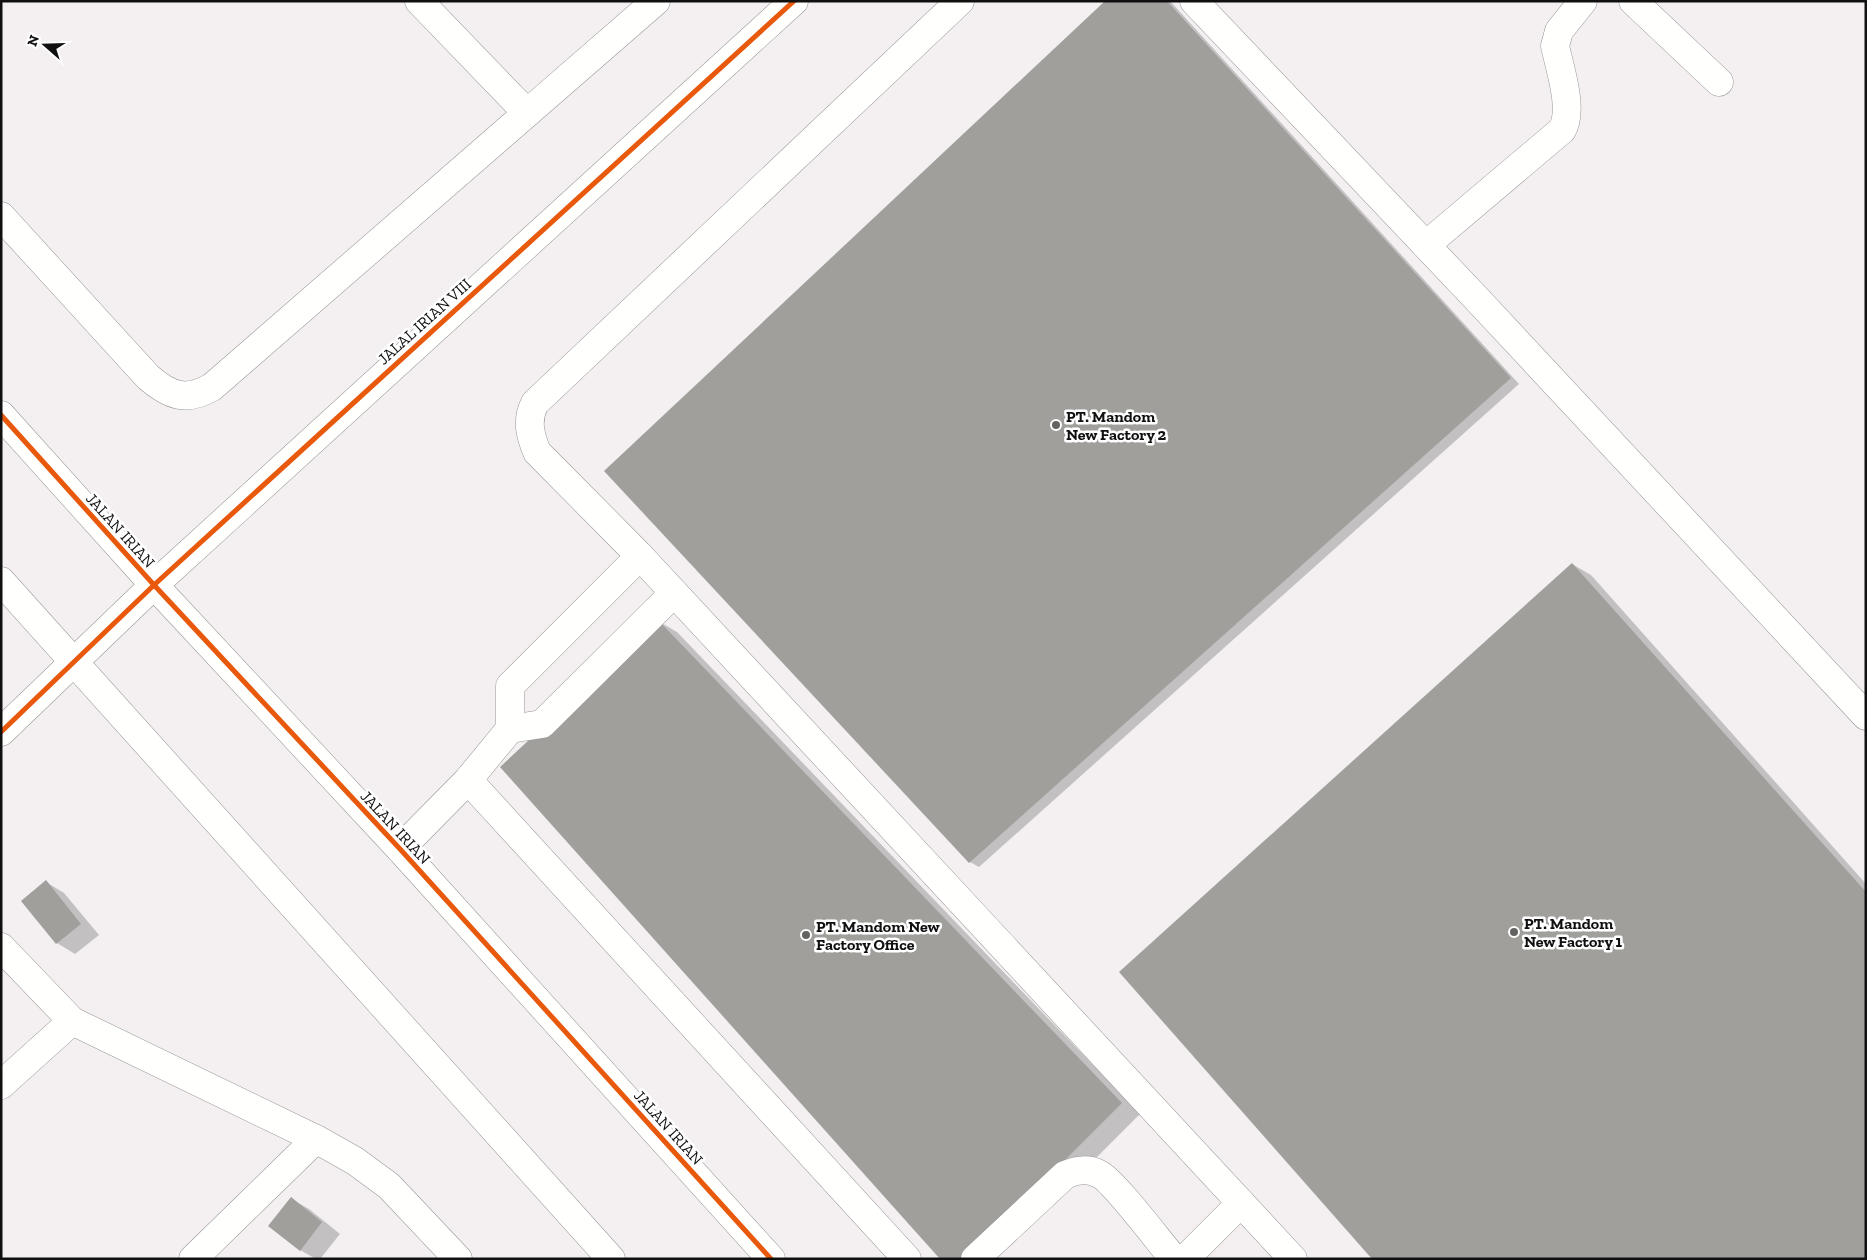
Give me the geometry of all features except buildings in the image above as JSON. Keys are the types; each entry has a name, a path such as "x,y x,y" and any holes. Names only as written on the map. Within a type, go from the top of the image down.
{"street":[{"path":"419,1 527,113"},
{"path":"1,216 161,389 179,395 198,395 212,387 656,1"},
{"name":"JALAL IRIAN VIII","path":"1,732 154,585 794,1"},
{"path":"960,1 535,403 530,411 529,431 536,452 640,556 1293,1259"},
{"path":"1194,1 1426,245 1866,716"},
{"path":"1426,245 1531,157 1564,125 1567,107 1555,46 1556,38 1584,1"},
{"path":"1633,1 1719,82"},
{"name":"JALAN IRIAN","path":"1,415 154,585 400,849 771,1259"},
{"path":"400,849 468,780 510,729 510,686 640,556"},
{"path":"1,581 611,1259"},
{"path":"510,729 542,724 674,593"},
{"path":"468,780 907,1259"},
{"path":"1,947 72,1021 316,1139 355,1161 389,1186 458,1259"},
{"path":"1,1085 72,1021"},
{"path":"193,1259 316,1139"},
{"path":"975,1259 1066,1175 1075,1170 1085,1170 1105,1177 1174,1259"},
{"path":"1185,1259 1241,1203"}],"shaded area":[{"path":"1,1 1866,1 1866,1259 1,1259"}],"cycle path":[{"path":"1,732 154,585 794,1"},
{"path":"1,415 154,585 400,849 771,1259"}],"place":[{"name":"PT. Mandom New Factory 2","path":"1056,425"},
{"name":"PT. Mandom New Factory 1","path":"1514,932"},
{"name":"PT. Mandom New Factory Office","path":"806,935"}]}
